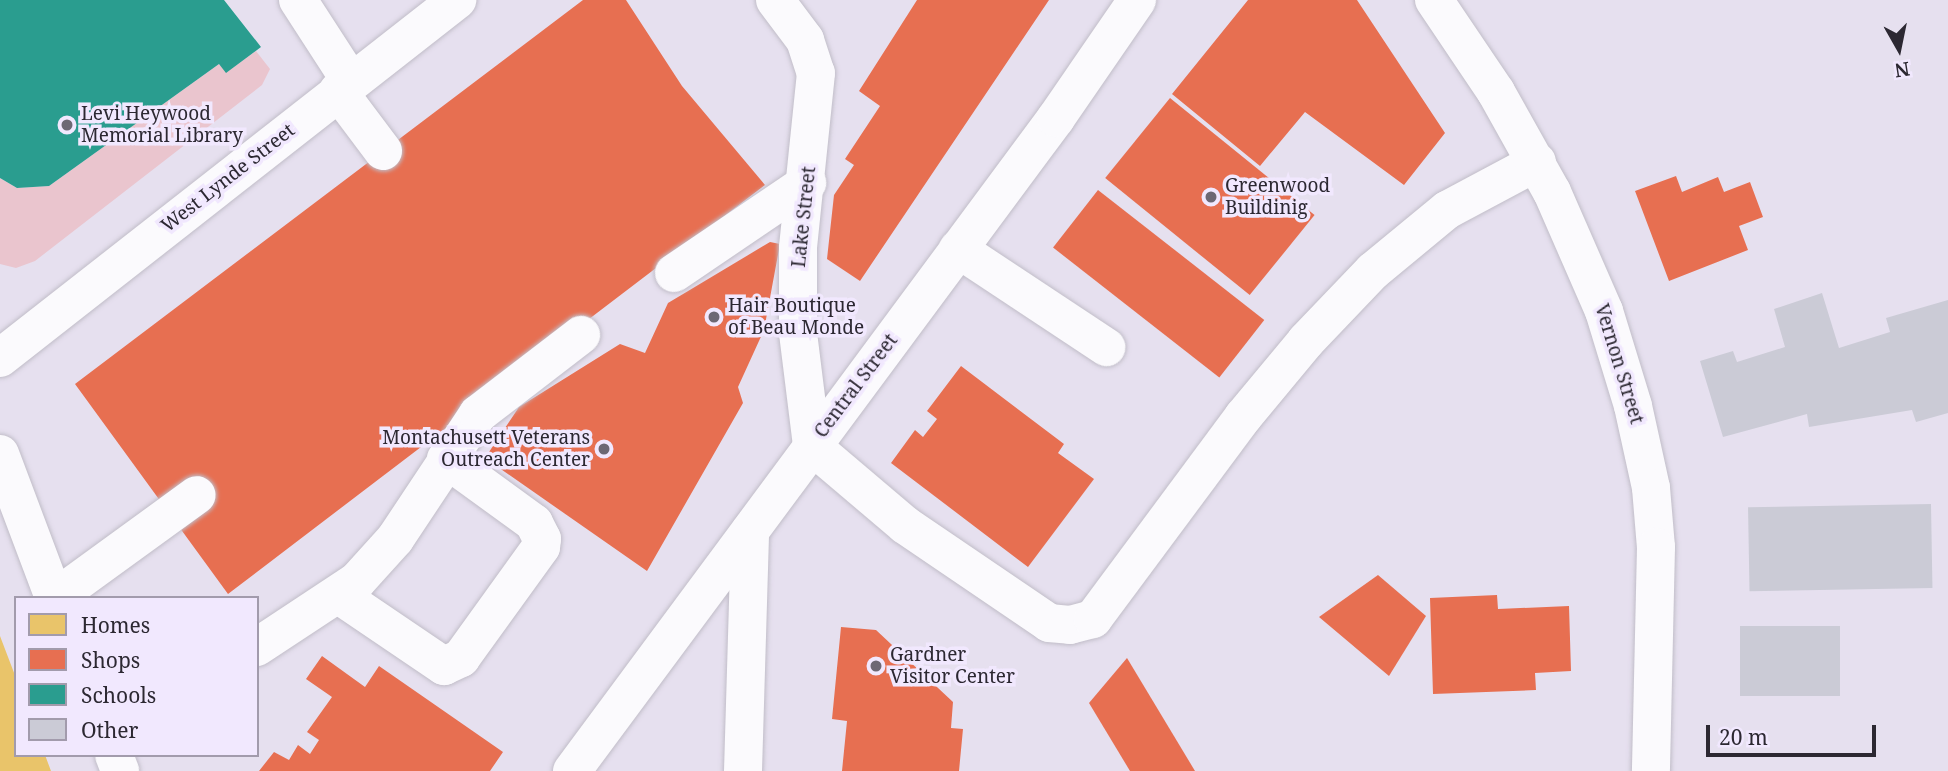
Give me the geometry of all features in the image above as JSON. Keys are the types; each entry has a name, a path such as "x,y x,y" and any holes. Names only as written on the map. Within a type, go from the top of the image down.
{"street":[{"path":"298,0 383,151"},
{"name":"West Lynde Street","path":"0,358 457,0"},
{"name":"Central Street","path":"572,771 958,249 1137,0"},
{"name":"Vernon Street","path":"1434,0 1496,92 1536,162 1604,311 1640,431 1651,488 1657,577 1651,771"},
{"name":"Lake Street","path":"779,5 806,40 816,73 807,183 798,248 798,333 812,446"},
{"path":"812,446 905,525 1049,623 1070,625 1093,619 1124,582 1243,418 1306,341 1373,271 1447,210 1536,162"},
{"path":"674,273 807,183"},
{"path":"958,249 1106,347"},
{"path":"259,646 339,595 395,539 478,414 581,335"},
{"path":"0,454 54,596"},
{"path":"339,595 443,666 461,658 541,547 542,539 534,523 446,459"},
{"path":"58,596 204,504 100,596"},
{"path":"743,771 750,531"}],"shaded area":[{"path":"256,51 270,69 262,85 35,261 16,268 0,264 0,178 17,188 49,186 219,64 227,72"}],"building: Homes":[{"path":"0,636 14,673 14,757 46,757 51,771 0,771"}],"building: Shops":[{"path":"583,0 626,0 682,86 765,185 228,594 75,384"},
{"path":"917,0 1049,0 860,281 827,259 834,195 854,165 845,159 880,106 859,91"},
{"path":"1248,0 1357,0 1445,133 1404,185 1305,112 1260,166 1172,94"},
{"name":"Greenwood Buildinig","path":"1170,98 1315,215 1250,295 1105,178"},
{"path":"1676,176 1682,192 1718,177 1724,192 1750,182 1763,217 1739,226 1748,250 1669,281 1635,191"},
{"path":"1098,190 1264,320 1219,377 1053,248"},
{"name":"Montachusett Veterans Outreach Center","path":"770,242 780,244 764,330 738,387 743,403 647,571 485,458 519,407 620,344 645,353 668,303"},
{"path":"961,366 1064,444 1058,453 1094,479 1028,567 891,463 915,430 923,437 937,419 927,411"},
{"path":"1378,575 1426,616 1389,676 1319,617"},
{"path":"1497,595 1498,609 1569,606 1571,671 1535,673 1536,690 1433,694 1430,598"},
{"name":"Gardner Visitor Center","path":"841,627 876,630 953,702 951,728 963,729 959,771 842,771 847,721 832,719"},
{"path":"322,656 365,687 379,666 503,752 490,771 259,771 274,752 289,760 298,745 310,754 319,740 307,732 332,697 306,679"},
{"path":"1127,658 1195,771 1130,771 1089,703"}],"building: Schools":[{"name":"Levi Heywood Memorial Library","path":"0,0 224,0 261,47 226,73 219,64 49,186 17,188 0,178"}],"building: Other":[{"path":"1822,293 1839,348 1890,332 1886,318 1948,300 1948,413 1916,422 1912,410 1809,427 1807,414 1723,437 1700,361 1733,351 1737,362 1785,347 1774,309"},
{"path":"1931,504 1932,588 1749,591 1748,507"},
{"path":"1740,626 1840,626 1840,696 1740,696"}],"place":[{"name":"Levi Heywood Memorial Library","path":"67,125"},
{"name":"Greenwood Buildinig","path":"1211,197"},
{"name":"Hair Boutique of Beau Monde","path":"714,317"},
{"name":"Montachusett Veterans Outreach Center","path":"604,449"},
{"name":"Gardner Visitor Center","path":"876,666"}]}
